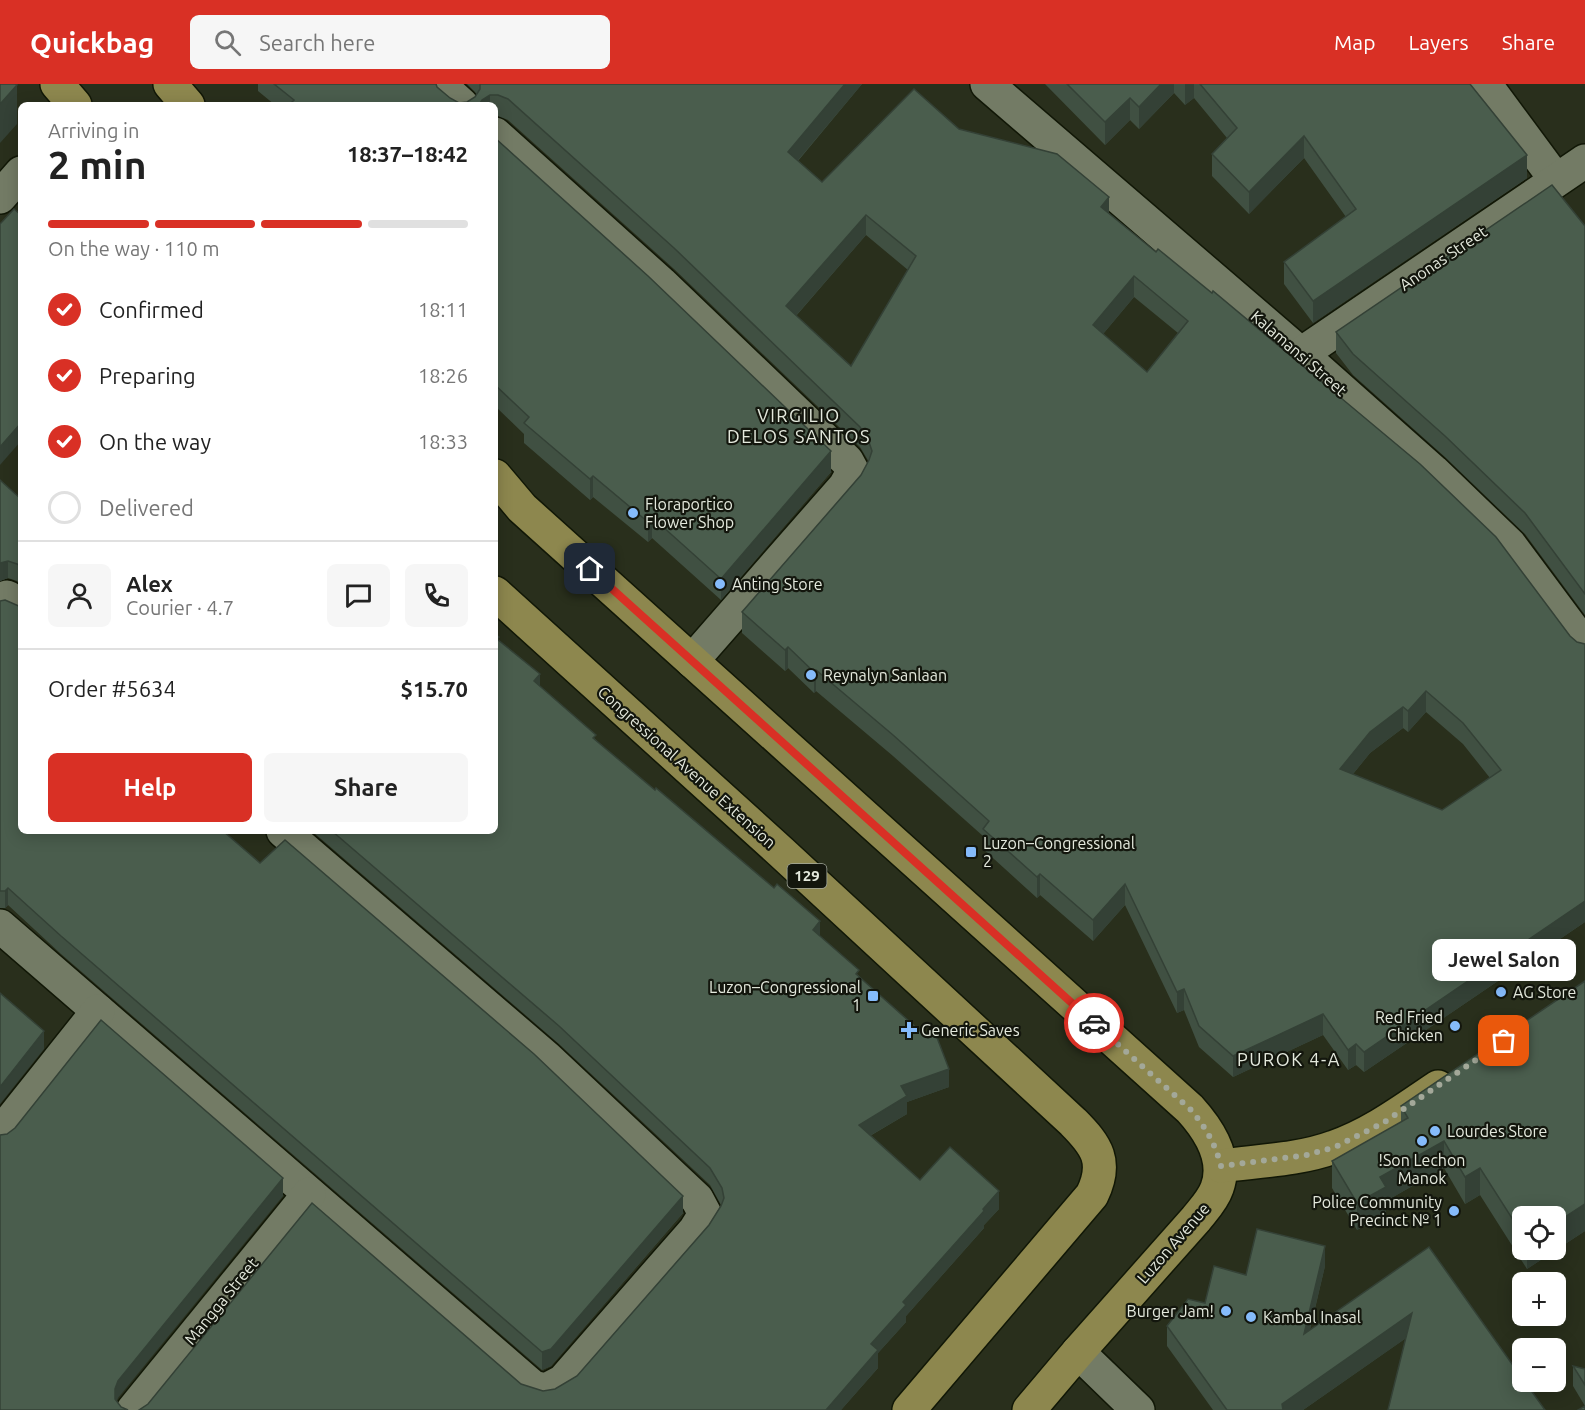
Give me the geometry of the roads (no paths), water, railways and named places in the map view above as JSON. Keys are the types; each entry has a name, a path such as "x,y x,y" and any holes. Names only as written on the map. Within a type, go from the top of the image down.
{"main road":[{"path":"57,84 72,102"},
{"path":"170,84 185,102"},
{"path":"498,480 522,508 1190,1109 1212,1139 1221,1166 1307,1155 1335,1147 1383,1123 1466,1067"},
{"name":"Congressional Avenue Extension","path":"498,596 782,852 1073,1122 1094,1146 1100,1159 1101,1171 1092,1195 909,1410"},
{"name":"Luzon Avenue","path":"1029,1410 1196,1219 1217,1189 1221,1166"}],"street":[{"name":"Kalamansi Street","path":"987,84 1301,354 1433,471 1510,545 1585,646"},
{"path":"1485,84 1556,180"},
{"path":"498,137 662,284 847,461 853,472 845,486 692,661"},
{"name":"Anonas Street","path":"1301,354 1585,161"},
{"path":"0,196 18,175"},
{"path":"0,600 6,597 18,604"},
{"path":"0,926 533,1387 546,1390 563,1381 695,1230 705,1214 697,1199 547,1058 286,834"},
{"path":"0,1134 99,1011"},
{"name":"Mangga Street","path":"133,1410 309,1194"},
{"path":"1078,1352 1137,1410"}],"place":[{"name":"Floraportico Flower Shop","path":"633,513"},
{"name":"Anting Store","path":"720,584"},
{"name":"Reynalyn Sanlaan","path":"811,675"},
{"name":"Luzon–Congressional 2","path":"971,852"},
{"name":"AG Store","path":"1501,992"},
{"name":"Luzon–Congressional 1","path":"873,996"},
{"name":"Red Fried Chicken","path":"1455,1026"},
{"name":"Generic Saves","path":"909,1030"},
{"name":"Jewel Salon","path":"1504,1041"},
{"name":"Lourdes Store","path":"1435,1131"},
{"name":"!Son Lechon Manok","path":"1422,1141"},
{"name":"Police Community Precinct № 1","path":"1454,1211"},
{"name":"Burger Jam!","path":"1226,1311"},
{"name":"Kambal Inasal","path":"1251,1317"}],"district":[{"name":"VIRGILIO DELOS SANTOS","path":"799,426"},
{"name":"PUROK 4-A","path":"1289,1060"}]}
